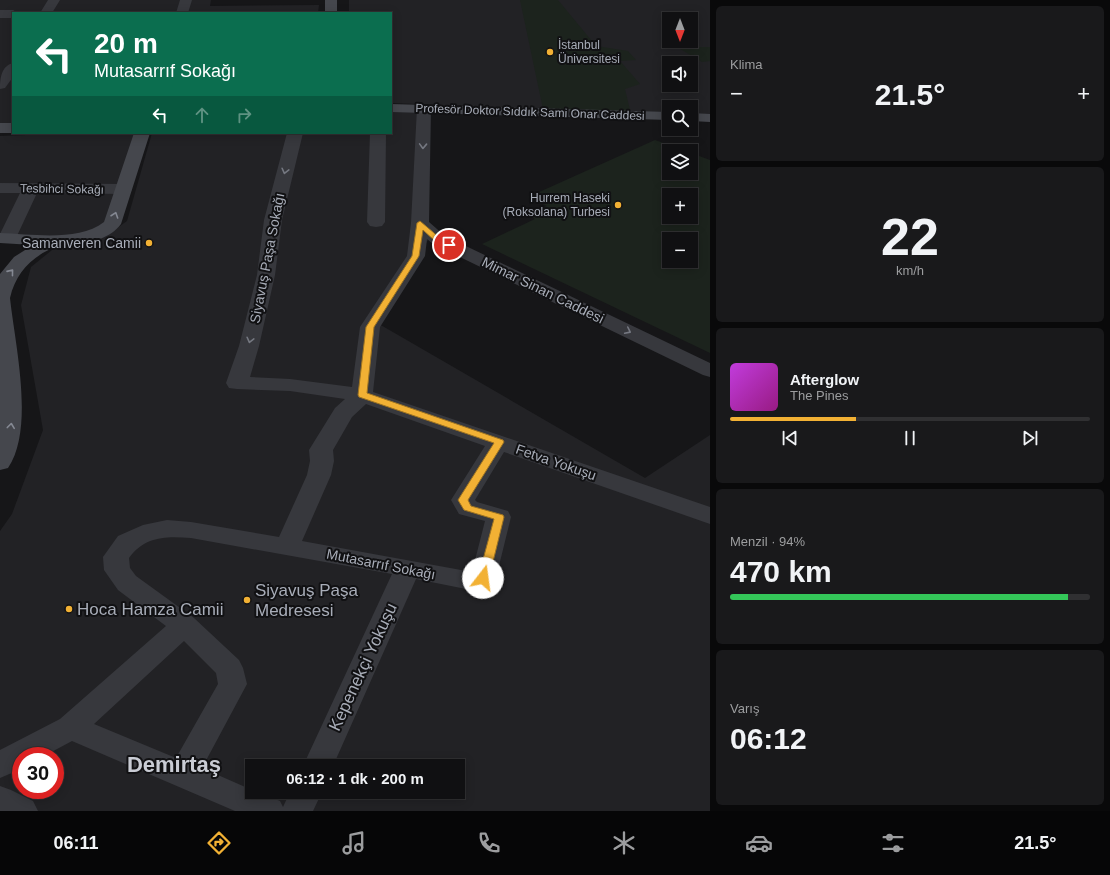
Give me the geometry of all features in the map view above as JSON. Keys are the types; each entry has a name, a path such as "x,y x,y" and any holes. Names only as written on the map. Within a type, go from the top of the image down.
{"street":[{"path":"47,12 54,0"},
{"path":"182,12 186,0"},
{"path":"331,0 331,12"},
{"path":"0,14 12,14"},
{"name":"Profesör Doktor Sıddık Sami Onar Caddesi","path":"392,108 662,116"},
{"path":"287,546 319,475 322,461 321,450 343,413 362,395 370,327 416,256 420,223 424,108"},
{"path":"698,117 710,118"},
{"path":"0,128 12,128"},
{"path":"2,240 82,238 99,234 108,229 112,224 142,134"},
{"name":"Siyavuş Paşa Sokağı","path":"237,383 249,346 264,282 273,220 295,134"},
{"path":"376,222 378,134"},
{"name":"Tesbihci Sokağı","path":"0,188 124,189"},
{"path":"2,240 31,188"},
{"name":"Mimar Sinan Caddesi","path":"420,223 439,240 710,371"},
{"path":"0,463 9,438 12,421 11,396 0,298 2,286 10,273 22,259 58,239"},
{"path":"2,240 35,251"},
{"name":"Fetva Yokuşu","path":"237,383 290,385 362,395 710,516"},
{"name":"Mutasarrıf Sokağı","path":"184,625 127,583 117,570 116,558 126,542 167,528 191,530 408,568 471,581 483,578 499,517 468,508 463,500 499,442"},
{"name":"Kepenekçi Yokuşu","path":"321,759 408,568"},
{"path":"0,765 71,727 184,625 229,668 233,684 182,775"},
{"path":"71,727 268,811"},
{"path":"0,799 22,811"},
{"path":"297,811 303,799"}],"shaded area":[{"path":"0,0 211,0 210,6 319,5 318,12 12,12 12,123 0,123"},
{"name":"İstanbul Üniversitesi","path":"349,0 710,0 710,115 698,114 698,100 662,100 662,114 392,103 392,12 349,12"},
{"path":"520,0 558,0 596,46 628,51 636,60 620,61 640,84 625,89 630,110 622,112 543,109"},
{"path":"710,47 710,61 702,62 698,60 698,56 692,56 679,48"},
{"path":"429,109 428,240 379,324 645,478 710,435 710,811 0,811 0,531 12,514 43,430 21,305 31,267 52,250 106,236 127,221 152,134 392,134 392,111"},
{"path":"51,134 137,134 103,228 94,233 0,243 0,136"},
{"path":"655,140 666,144 662,144 662,180 698,180 698,156 710,160 710,353 482,244 535,219 527,214 547,206 528,197"}],"place":[{"name":"İstanbul Üniversitesi","path":"550,52"},
{"name":"Hurrem Haseki (Roksolana) Turbesi","path":"618,205"},
{"name":"Samanveren Camii","path":"149,243"},
{"name":"Siyavuş Paşa Medresesi","path":"247,600"},
{"name":"Hoca Hamza Camii","path":"69,609"}],"district":[{"name":"Demirtaş","path":"174,764"}],"route":[{"path":"449,245 439,240 420,223 416,256 370,327 362,395 499,442 463,500 468,508 499,517 483,578"}]}
